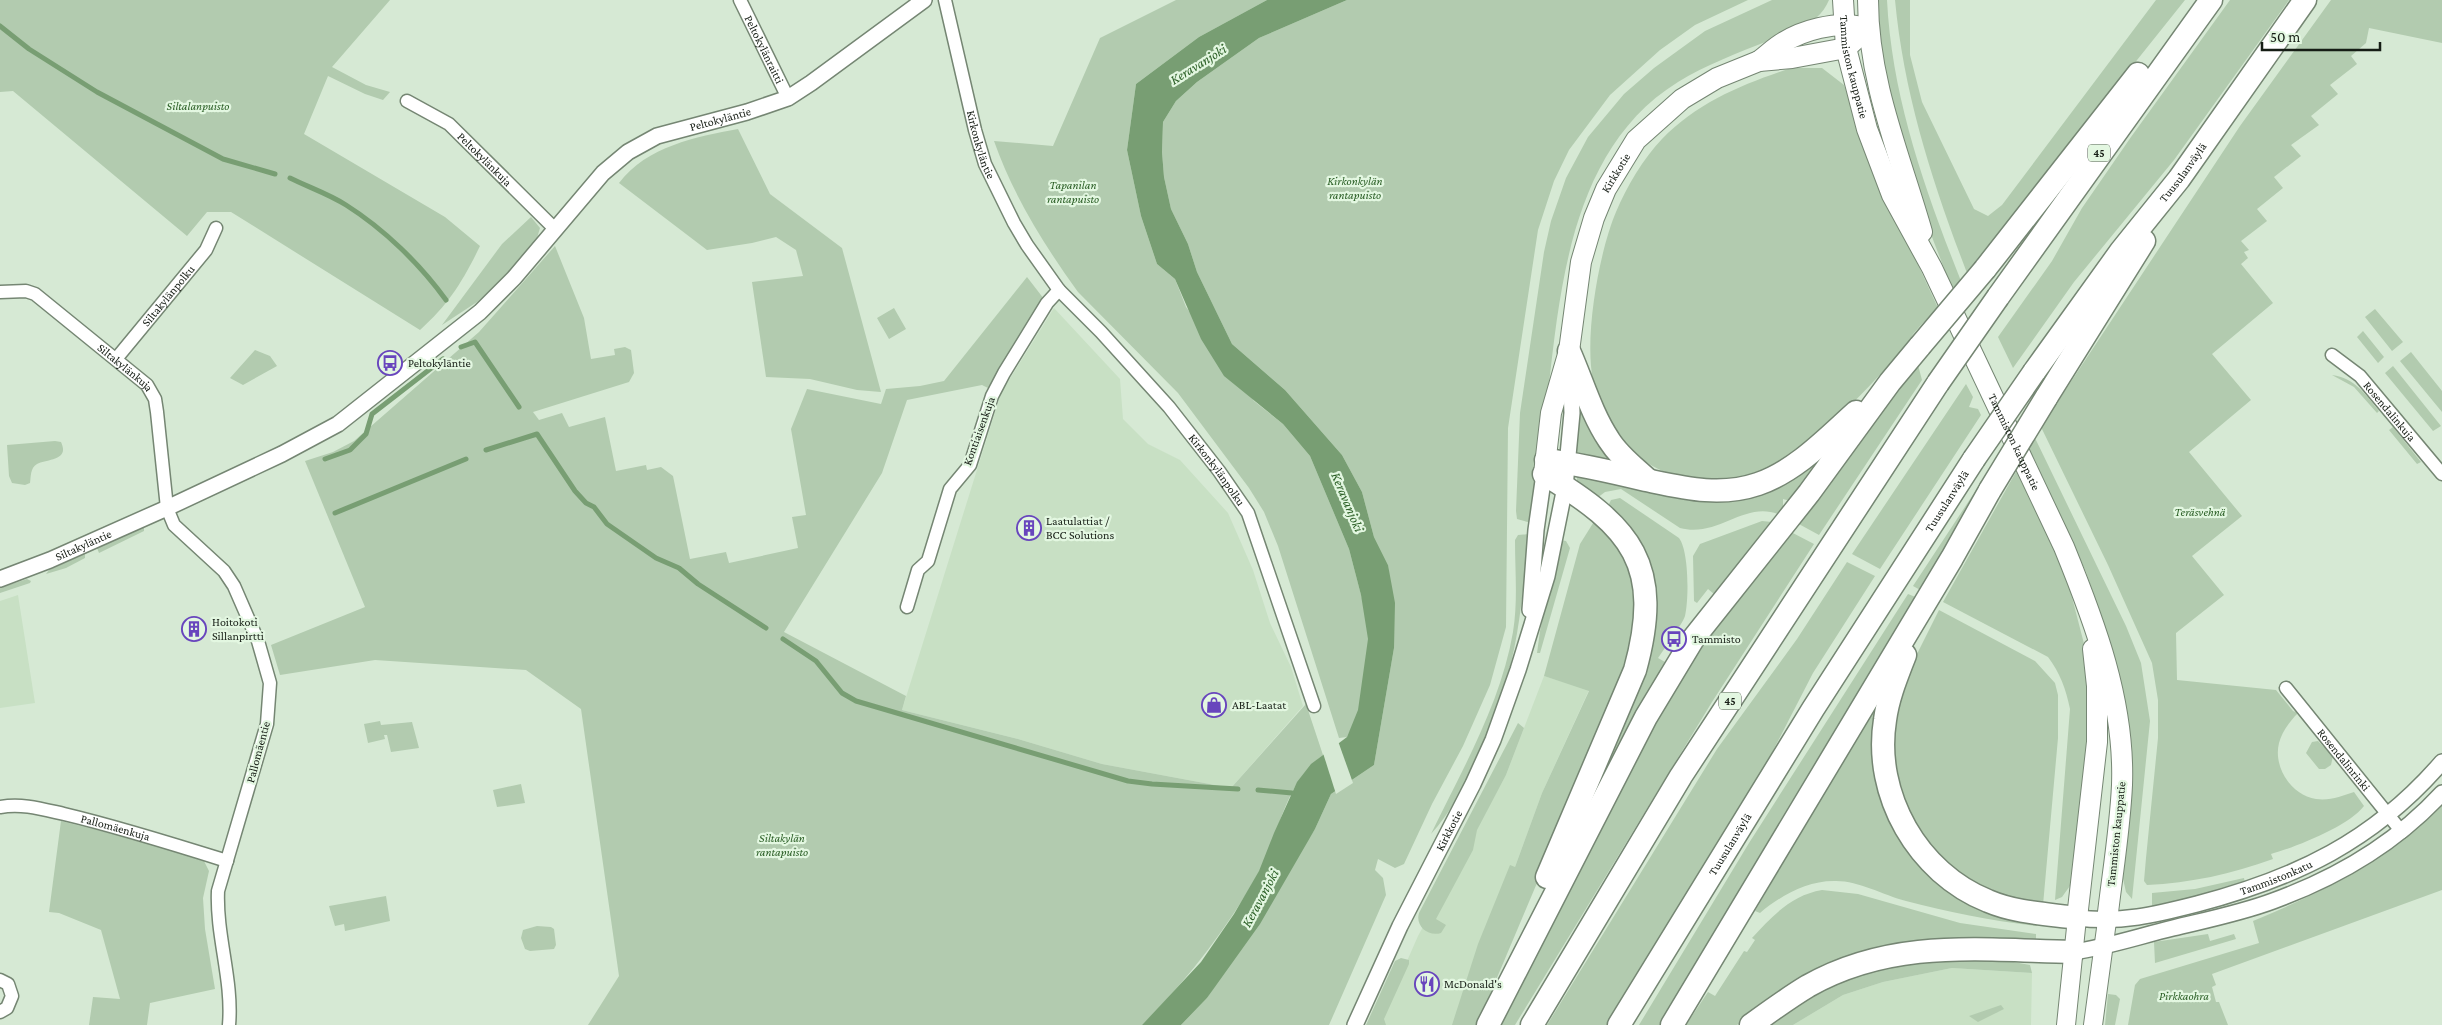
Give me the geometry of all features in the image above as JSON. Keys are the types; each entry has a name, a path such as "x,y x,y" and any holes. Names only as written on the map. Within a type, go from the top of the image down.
{"highway":[{"name":"Tuusulanväylä","path":"1619,1025 1818,701 1974,459 2120,251 2179,179 2305,0"},
{"path":"1488,1025 1509,980 1646,717 1693,639 1809,493 1890,382 1984,269 2152,57 2207,5"},
{"name":"45","path":"1532,1025 1681,776 1938,383 2207,5"},
{"path":"1672,1025 1990,490 2134,258 2179,179"},
{"path":"1569,350 1592,407 1609,441 1620,455 1648,480"},
{"path":"1552,466 1648,480 1683,489 1714,491 1738,489 1759,484 1800,460 1890,382"},
{"path":"1509,980 1533,911 1634,670 1643,641 1647,606 1643,577 1635,555 1624,535 1612,522 1564,487 1552,466"},
{"path":"1922,607 1890,696 1884,721 1883,746 1886,772 1890,793 1899,817 1913,840 1931,863 1968,892 2012,909 2077,918"},
{"path":"1751,1025 1808,986 1885,956 1925,949 2073,952"}],"main road":[{"name":"Tammiston kauppatie","path":"1843,0 1846,48 1868,128 1892,195 1932,268 2064,547 2113,683 2121,737 2122,786 2093,1025"},
{"name":"Tammiston kauppatie","path":"1868,0 1868,28 1873,65 1888,129 1909,187 1932,268"},
{"name":"Kirkkotie","path":"1552,466 1551,413 1569,350 1581,262 1594,218 1617,168 1636,140 1682,99 1717,78 1759,61 1784,42 1809,31 1844,24 1868,28"},
{"path":"1846,48 1868,28"},
{"name":"Kirkkotie","path":"1759,61 1792,58 1846,48"},
{"name":"Tammiston kauppatie","path":"2066,1025 2097,742 2097,686 2090,617"}],"street":[{"name":"Peltokylänraitti","path":"740,0 788,98"},
{"name":"Peltokyläntie","path":"167,508 282,454 338,424 480,312 514,278 554,228 603,173 628,152 657,136 747,112 788,98 924,0"},
{"name":"Kirkonkyläntie","path":"945,0 974,130 985,164 1027,246 1049,276"},
{"name":"Peltokylänkuja","path":"407,101 449,124 554,228"},
{"name":"Siltakylänpolku","path":"116,360 206,250 216,228"},
{"name":"Kirkonkylänpolku","path":"1049,276 1059,290 1101,332 1169,407 1219,471 1248,513 1314,706"},
{"name":"Kontiaisenkuja","path":"907,607 918,570 928,561 950,489 970,465 992,396 1004,372 1047,303 1059,290"},
{"name":"Siltakylänkuja","path":"0,292 26,291 35,294 147,385 155,399 167,508"},
{"name":"Rosendalinkuja","path":"2332,356 2360,376 2442,474"},
{"name":"Kirkkotie","path":"1528,631 1536,530 1552,466"},
{"name":"Kirkkotie","path":"1355,1025 1400,926 1473,784 1493,740 1518,670 1528,631 1547,576 1564,487"},
{"name":"Siltakyläntie","path":"0,579 50,560 167,508"},
{"name":"Pallomäentie","path":"167,508 174,526 224,571 234,586 258,641 270,683 267,724 218,891 218,908 228,982 229,1025"},
{"name":"Rosendalinrinki","path":"2286,688 2402,832"},
{"name":"Tammistonkatu","path":"2077,918 2107,921 2133,919 2184,907 2264,884 2312,864 2362,835 2389,815 2425,782 2442,762"},
{"name":"Tammistonkatu","path":"2073,952 2103,947 2272,902 2320,882 2402,832 2442,794"},
{"name":"Pallomäenkuja","path":"0,807 22,805 74,816 137,832 227,861"},
{"path":"0,980 8,984 12,996 7,1008 0,1012"}],"shaded area":[{"path":"1054,308 1120,379 1123,419 1148,444 1180,460 1228,513 1253,570 1270,623 1291,667 1303,706 1231,788 1102,764 1018,739 902,710 1001,393"},
{"path":"18,595 35,703 0,708 0,601"},
{"path":"1544,676 1589,690 1542,793 1457,1025 1379,1025 1418,936 1506,775"},
{"path":"1952,968 2032,973 2031,1025 1793,1025 1843,995 1883,982"}],"green space":[{"name":"Siltalanpuisto","path":"0,0 390,0 332,67 366,85 390,92 383,100 365,94 328,76 304,134 445,217 480,246 468,270 439,311 420,330 231,212 207,212 187,236 13,91 0,92"},
{"name":"Tapanilan rantapuisto","path":"1176,0 1267,0 1199,37 1136,84 1127,150 1141,216 1157,264 1175,279 1186,307 1254,401 1283,424 1310,456 1349,549 1370,629 1360,711 1347,737 1339,738 1278,546 1264,512 1249,488 1178,393 1078,292 1030,219 1010,181 994,141 1053,146 1100,38"},
{"name":"Kirkonkylän rantapuisto","path":"1347,0 1748,0 1695,25 1660,50 1610,95 1569,150 1554,181 1538,230 1508,428 1506,627 1490,685 1463,746 1432,804 1404,864 1395,868 1378,859 1375,870 1383,878 1386,895 1329,1025 1181,1025 1207,998 1315,829 1331,794 1374,765 1394,648 1388,565 1374,537 1362,492 1342,455 1285,390 1232,344 1197,272 1188,244 1171,209 1164,177 1162,152 1163,122 1176,101 1197,82 1259,38"},
{"path":"1772,0 1829,0 1820,14 1805,25 1722,60 1678,82 1644,109 1616,141 1596,177 1580,216 1568,258 1560,300 1531,523 1517,519 1520,413 1544,252 1551,221 1566,178 1588,137 1624,94 1654,68 1705,31"},
{"path":"1877,0 1887,0 1896,72 1912,143 1961,281 1953,291 1914,184 1893,111 1885,75"},
{"path":"1895,0 1910,0 1910,55 1922,102 1974,209 1988,216 2002,205 2156,0 2185,0 1967,273 1932,173 1913,105 1899,36"},
{"path":"2230,0 2289,0 2174,160 2074,282 2013,368 1998,337 2052,261 2082,208"},
{"name":"Teräsvehnä","path":"2331,0 2442,0 2442,43 2369,28 2366,43 2351,56 2357,64 2330,85 2338,94 2311,116 2319,125 2291,145 2301,156 2274,177 2283,188 2257,209 2267,221 2241,241 2249,250 2244,252 2248,258 2241,264 2273,303 2212,354 2251,400 2189,452 2242,516 2192,556 2224,595 2176,633 2177,680 2276,690 2293,711 2298,713 2287,727 2279,743 2279,761 2286,779 2299,792 2316,799 2336,798 2354,792 2364,806 2357,814 2335,828 2307,841 2271,854 2273,859 2211,877 2147,885 2144,881 2158,738 2158,700 2152,663 2108,565 2041,427 2240,126"},
{"path":"1791,68 1822,68 1844,85 1876,174 1938,308 1912,335 1902,351 1852,404 1792,455 1771,467 1742,479 1702,481 1674,475 1645,461 1632,451 1612,425 1597,396 1593,380 1590,341 1595,295 1604,249 1616,212 1625,192 1642,164 1662,139 1706,104 1739,88"},
{"path":"738,129 770,194 842,248 881,392 857,390 810,379 766,377 752,282 803,276 796,250 776,237 707,250 619,183 630,170 644,160 673,145"},
{"path":"531,217 540,228 533,244 499,283 477,302 442,325 502,244"},
{"name":"Siltakylän rantapuisto","path":"555,246 584,318 591,359 615,355 614,349 625,347 631,350 634,373 629,382 533,412 539,420 562,413 569,427 605,417 616,471 646,465 647,470 661,467 673,476 690,559 726,552 729,563 798,548 792,517 806,515 791,429 807,389 881,404 886,389 920,386 944,381 1027,277 1044,299 988,388 982,385 907,400 882,473 784,632 906,696 902,710 1018,739 1102,764 1231,788 1306,704 1323,755 1309,767 1290,795 1266,858 1233,915 1190,972 1142,1025 588,1025 619,976 581,709 526,670 375,660 280,675 271,645 365,607 305,461 333,452 354,441 479,332"},
{"path":"894,308 906,329 889,339 877,318"},
{"path":"2375,309 2403,342 2392,351 2365,317"},
{"path":"2363,331 2384,357 2378,363 2357,337"},
{"path":"255,350 270,356 277,366 243,385 230,378"},
{"path":"2411,352 2442,391 2442,412 2400,361"},
{"path":"1918,365 1922,380 1819,535 1797,523"},
{"path":"2393,366 2441,426 2433,431 2385,373"},
{"path":"2332,375 2347,379 2353,383 2379,411 2377,413 2354,387"},
{"path":"1966,384 1973,397 1969,407 1978,409 1981,415 1880,569 1852,554"},
{"path":"1581,403 1617,464 1577,455 1575,452"},
{"path":"2393,427 2421,462 2417,464 2389,430"},
{"path":"2035,438 2126,626 2141,663 2150,721 2132,899 2126,892 2121,870 2110,643 2086,572 2029,448"},
{"path":"61,442 63,448 60,456 37,464 31,473 30,483 25,485 12,483 9,476 7,445"},
{"path":"1828,454 1790,501 1783,499 1783,509 1778,514 1766,511 1754,512 1719,525 1694,530 1680,528 1621,489 1605,492 1597,498 1577,483 1577,475 1682,497"},
{"path":"2017,470 2067,578 2089,663 2089,740 2072,883 2062,897 2055,900 2070,709 2064,688 2056,669 2048,657 1943,602"},
{"path":"1978,487 1982,489 1922,591 1913,586"},
{"path":"1620,498 1679,538 1685,553 1686,608 1683,620 1675,633 1672,631 1666,640 1669,642 1658,658 1665,662 1580,825 1633,697 1639,542 1627,524 1608,506 1611,500"},
{"path":"1595,520 1624,553 1635,594 1636,631 1622,682 1477,1025 1452,1025 1478,944 1510,865 1515,867 1542,793 1589,691 1544,676 1580,544"},
{"path":"1762,521 1772,522 1714,594 1708,589 1697,603 1694,601 1693,556 1700,544"},
{"path":"144,526 144,531 99,553 97,548"},
{"path":"1789,531 1814,544 1712,702 1515,1025 1497,1025 1623,776 1709,632"},
{"path":"1530,534 1516,640 1501,696 1494,717 1462,789 1445,817 1431,834 1479,736 1499,685 1515,620 1515,540 1518,535"},
{"path":"1560,540 1566,541 1570,548 1540,653 1537,653 1540,631"},
{"path":"85,554 85,558 66,568 46,574 49,570"},
{"path":"1847,562 1875,576 1813,673 1761,774 1607,1025 1547,1025 1717,749 1797,639"},
{"path":"27,579 31,581 30,583 0,593 0,588"},
{"path":"1908,594 1918,598 1666,1025 1639,1025 1749,843"},
{"path":"1939,610 2035,661 2055,683 2058,695 2058,738 2043,905 2016,902 1956,874 1918,833 1895,774 1894,732 1897,702 1908,672"},
{"path":"1880,700 1878,720 1918,857 2038,922 2037,926 1987,919 1938,909 1853,883 1836,881 1826,881 1805,886 1785,895 1760,913 1755,911 1875,703"},
{"path":"380,721 381,725 412,722 419,748 391,752 387,735 384,735 385,739 368,743 364,724"},
{"path":"1518,723 1524,728 1506,775 1477,830 1473,850 1436,919 1446,925 1441,933 1427,932 1419,922 1419,913"},
{"path":"2318,741 2333,756 2331,765 2325,769 2319,769 2306,753 2312,742"},
{"path":"521,784 525,803 497,807 493,790"},
{"name":"Pirkkaohra","path":"2442,803 2442,890 2212,974 2216,985 2212,987 2216,1002 2219,1002 2228,1025 2128,1025 2135,985 2140,979 2259,943 2253,921 2306,898 2377,858 2399,842"},
{"path":"61,821 129,838 204,861 209,871 203,898 205,929 215,989 150,1003 147,1025 89,1025 93,997 120,999 101,930 59,913 49,912"},
{"path":"2244,878 2245,884 2240,886 2152,906 2152,893 2195,889"},
{"path":"1822,890 1858,894 1960,923 2036,934 2036,939 2016,941 1931,941 1775,998 1737,1025 1686,1025 1708,992 1715,996 1744,951 1747,952 1755,940 1752,938 1767,922 1792,902"},
{"path":"386,896 390,921 345,931 344,924 335,926 329,906"},
{"path":"537,926 554,929 556,945 554,949 530,951 525,949 521,938 523,930"},
{"path":"2208,934 2210,941 2234,934 2236,939 2155,963 2154,942"},
{"path":"1401,958 1409,960 1409,964 1384,1019 1386,1025 1366,1025 1395,961"},
{"path":"1956,961 2008,961 2030,965 2032,973 1952,968 1883,982 1843,995 1793,1025 1767,1025 1811,997 1862,975 1902,966"},
{"path":"2108,994 2116,995 2120,999 2115,1025 2105,1025"},
{"path":"2001,1005 2004,1009 1978,1022 1969,1016"}],"water":[{"name":"Keravanjoki","path":"1267,0 1347,0 1259,38 1197,82 1176,101 1163,122 1162,152 1164,177 1171,209 1188,244 1197,272 1232,344 1285,390 1342,455 1362,492 1374,537 1388,565 1395,603 1394,648 1374,765 1331,794 1315,829 1260,924 1207,998 1181,1025 1142,1025 1201,962 1234,914 1259,871 1297,782 1311,764 1347,737 1358,710 1368,639 1361,595 1349,549 1310,456 1283,424 1224,376 1201,339 1175,279 1157,264 1141,216 1127,150 1136,84 1199,37"}],"pier":[{"path":"1338,741 1353,783 1336,794 1323,753"}],"waterway":[{"path":"0,26 29,49 97,92 223,159 275,174"},
{"path":"290,178 326,194 360,214 413,260 446,300"},
{"path":"461,347 475,342 519,407"},
{"path":"325,459 350,450 366,434 372,414 443,359"},
{"path":"486,450 537,434 575,491 586,503 594,507 607,524 656,558 679,568 698,584 766,628"},
{"path":"335,513 466,459"},
{"path":"783,639 816,661 842,693 856,701 1128,781 1238,789"},
{"path":"1258,790 1292,793"}],"place":[{"name":"Peltokyläntie","path":"390,363"},
{"name":"Laatulattiat / BCC Solutions","path":"1029,528"},
{"name":"Hoitokoti Sillanpirtti","path":"194,629"},
{"name":"Tammisto","path":"1674,639"},
{"name":"ABL-Laatat","path":"1214,705"},
{"name":"McDonald's","path":"1427,984"}]}
